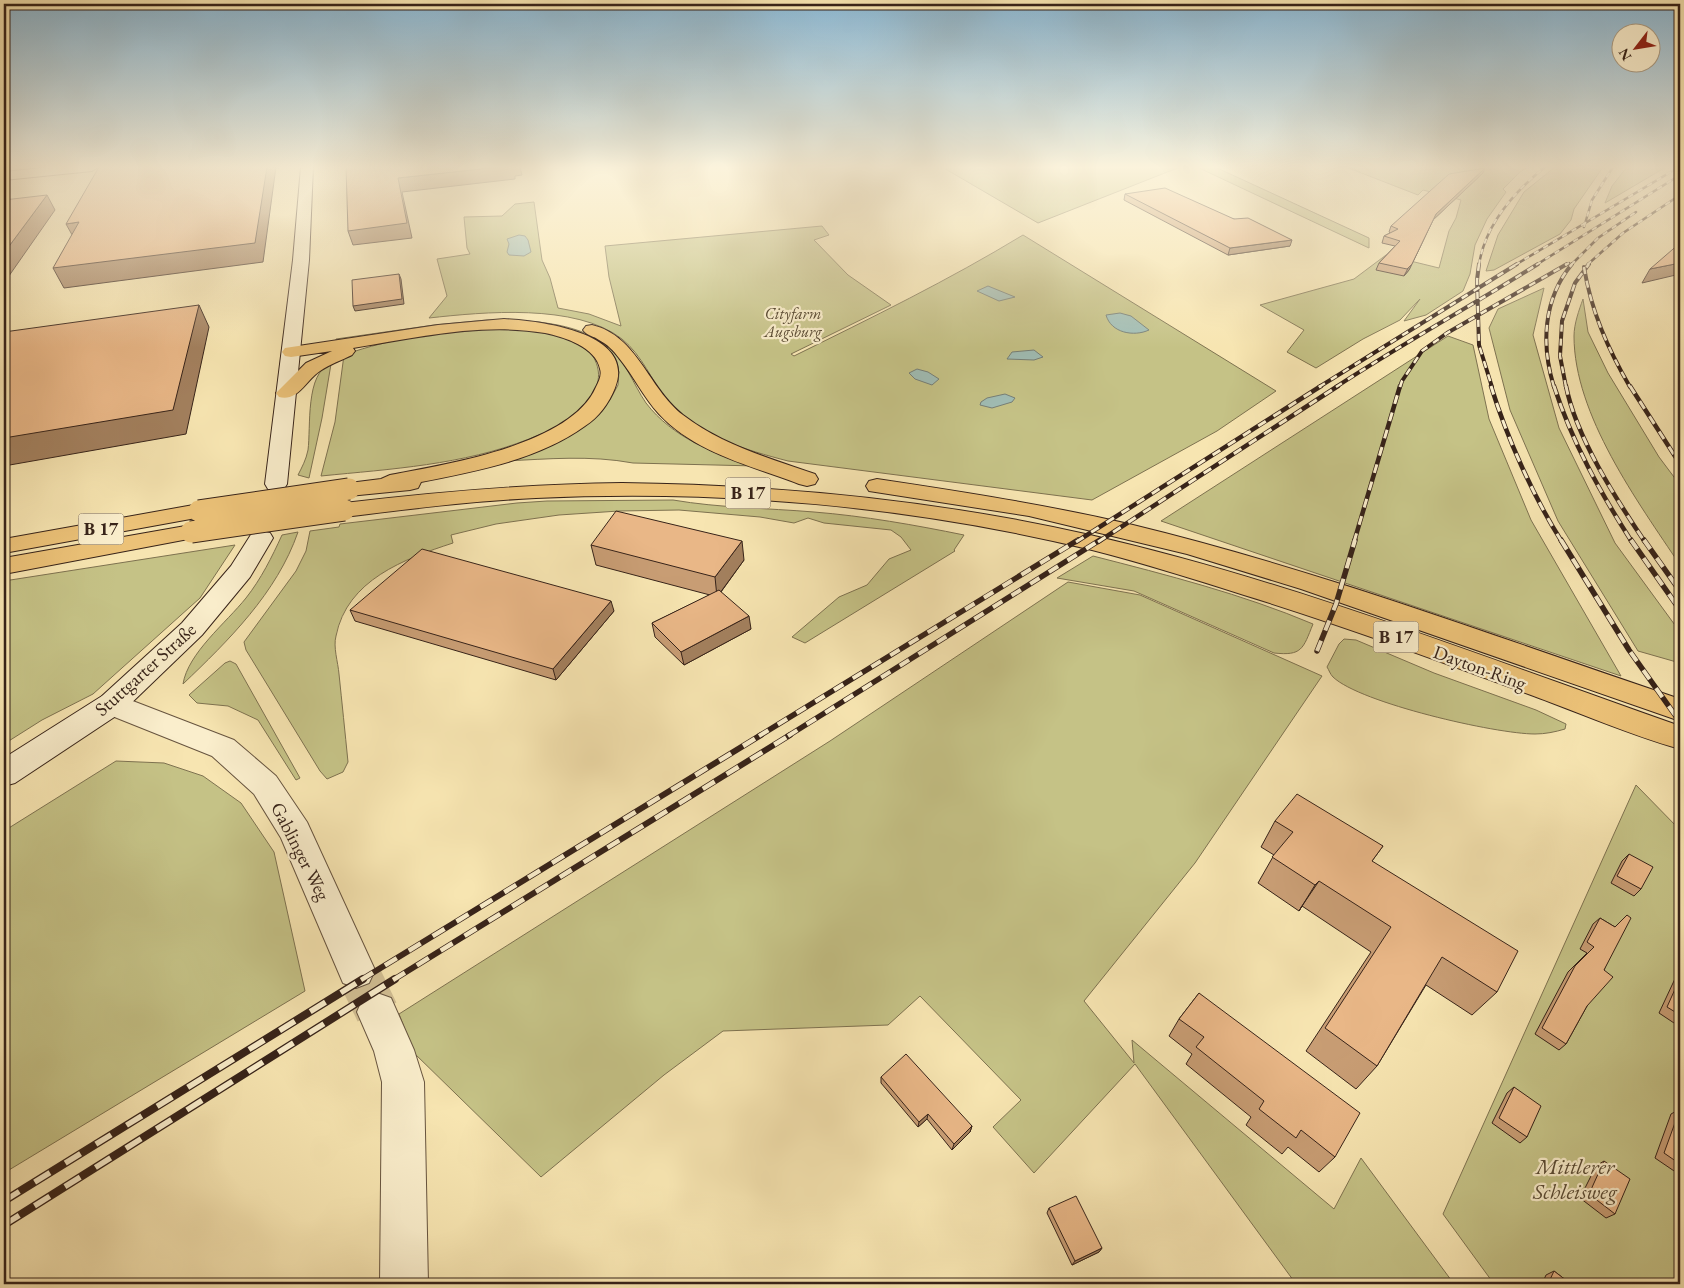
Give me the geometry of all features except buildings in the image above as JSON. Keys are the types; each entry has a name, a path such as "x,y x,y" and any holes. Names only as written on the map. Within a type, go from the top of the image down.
{"highway":[{"path":"292,347 439,321 487,317 541,318 570,324 596,331 613,341 637,368 664,408 688,428 724,448 807,478"},
{"path":"292,347 378,339 463,328 533,327 568,334 590,344 604,357 611,372 608,388 598,405 577,424 552,438 517,452 466,467 353,495"},
{"path":"286,393 319,364 378,339"},
{"name":"B 17","path":"5,561 195,521 353,495 494,476 564,472 714,473 807,478"},
{"name":"Dayton-Ring","path":"807,478 946,495 1029,509 1131,532 1310,583 1680,710"},
{"name":"Dayton-Ring","path":"353,495 411,501 560,490 710,491 841,500 922,511 1107,547 1303,604 1680,738"}],"main road":[{"path":"276,484 283,440 286,393 304,227"},
{"name":"Stuttgarter Straße","path":"4,774 112,704 192,629 242,570 261,538"},
{"name":"Gablinger Weg","path":"112,704 223,748 265,785 295,832 356,970"},
{"path":"377,1012 394,1050 403,1082 404,1284"}],"green space":[{"name":"Cityfarm Augsburg","path":"465,227 537,227 542,260 550,278 558,308 589,314 621,326 609,277 605,246 823,227 829,235 814,240 848,275 891,305 791,354 794,356 938,283 1023,235 1276,391 1217,431 1092,500 788,461 755,452 723,440 692,424 667,401 641,360 629,345 603,328 580,320 555,315 528,313 475,314 429,318 447,296 437,259 470,254 467,248"},
{"path":"1325,227 1345,227 1369,238 1369,248"},
{"path":"1451,227 1483,227 1475,245 1470,274 1463,291 1426,315 1404,321 1420,299 1400,320 1363,339 1316,368 1287,352 1304,330 1260,305 1354,279 1386,255 1439,268"},
{"path":"1503,227 1565,227 1560,234 1494,270 1486,271 1498,235"},
{"path":"1544,288 1533,335 1559,428 1615,543 1680,632 1680,663 1638,651 1558,521 1510,410 1489,328 1498,309"},
{"path":"1583,299 1588,332 1608,373 1659,457 1680,485 1680,565 1628,486 1596,427 1577,366 1574,336 1578,312"},
{"path":"487,320 550,324 581,331 595,338 608,346 620,359 646,403 668,426 710,450 756,466 633,463 585,458 505,461 598,413 610,400 618,385 619,372 615,360 605,349 524,323 336,341 336,339 434,325"},
{"path":"495,329 534,331 549,334 575,342 586,349 594,358 599,375 592,395 567,421 547,432 504,448 427,465 321,476 335,422 344,355 381,344 419,336"},
{"path":"1448,336 1473,345 1489,419 1531,520 1621,676 1161,521"},
{"path":"331,364 309,478 298,475 308,450 313,389 323,369"},
{"path":"673,500 852,516 964,535 955,551 805,643 792,637 839,597 867,585 889,559 911,550 901,537 891,530 824,523 808,518 794,523 760,517 679,510 559,515 496,524 451,535 453,543 416,556 380,574 352,600 342,617 335,645 348,762 343,772 327,779 320,771 246,650 244,642 296,571 306,551 310,531 339,527 340,524 517,503"},
{"path":"298,532 278,575 250,615 183,684 186,672 200,650 257,583 282,535"},
{"path":"235,545 200,598 93,694 42,720 4,744 4,581"},
{"path":"1093,556 1232,594 1313,624 1304,645 1296,652 1274,653 1134,591 1057,578"},
{"path":"1068,582 1140,595 1322,676 1195,863 1084,1001 1134,1063 1132,1040 1334,1209 1361,1158 1454,1284 1296,1284 1135,1064 1034,1173 993,1127 1021,1100 920,996 888,1025 723,1031 664,1075 541,1177 414,1053 399,1014 830,741"},
{"path":"1344,639 1356,640 1434,673 1536,710 1566,724 1565,729 1535,734 1491,729 1430,715 1370,697 1348,687 1333,677 1327,667 1339,644"},
{"path":"230,661 236,664 300,778 296,780 258,720 228,706 197,703 189,695 225,663"},
{"path":"116,761 164,763 203,776 241,803 274,852 305,991 4,1173 4,831"},
{"name":"Mittlerer Schleisweg","path":"1636,785 1680,830 1680,1284 1494,1284 1443,1214"}],"water":[{"path":"519,235 525,236 528,240 531,252 524,256 509,255 507,252 509,244 507,239"},
{"path":"988,286 1015,297 999,301 977,291"},
{"path":"1120,313 1131,316 1149,330 1130,333 1118,330 1106,315"},
{"path":"1034,350 1043,357 1034,360 1007,359 1012,352"},
{"path":"917,369 928,372 939,379 932,385 915,379 909,373"},
{"path":"1005,394 1015,398 1012,402 992,408 980,405 987,398"}],"tunnel":[{"path":"356,970 361,980"},
{"path":"361,979 377,1012"}],"railway":[{"path":"1479,265 1482,250 1492,227"},
{"path":"1515,265 1578,227"},
{"path":"1536,265 1597,227"},
{"path":"1572,264 1598,238 1614,227"},
{"path":"1587,265 1632,227"},
{"path":"1477,289 1479,264"},
{"path":"1477,289 1517,264"},
{"path":"1478,301 1538,264"},
{"path":"1478,315 1567,264"},
{"path":"1554,387 1547,355 1547,323 1555,292 1572,264"},
{"path":"1585,270 1589,264"},
{"path":"1566,387 1560,356 1562,321 1575,283 1585,270"},
{"path":"1585,270 1591,299 1601,329 1630,387"},
{"path":"1319,387 1477,289"},
{"path":"1477,289 1478,301"},
{"path":"1336,387 1478,301"},
{"path":"1478,301 1478,315"},
{"path":"1400,387 1422,351 1447,333 1478,315"},
{"path":"1478,315 1479,345 1492,387"},
{"path":"1076,542 1321,386"},
{"path":"1098,542 1338,386"},
{"path":"1354,542 1400,386"},
{"path":"1491,386 1522,466 1541,506 1562,542"},
{"path":"1554,386 1578,447 1632,542"},
{"path":"1566,386 1578,426 1598,467 1645,542"},
{"path":"1630,386 1680,464"},
{"path":"759,736 1078,540"},
{"path":"788,736 1100,540"},
{"path":"1317,651 1336,604 1355,540"},
{"path":"1561,540 1629,650 1680,722"},
{"path":"1631,540 1680,610"},
{"path":"1644,540 1680,591"},
{"path":"361,980 761,735"},
{"path":"393,980 790,735"},
{"path":"4,1201 363,979"},
{"path":"4,1225 395,979"}]}
